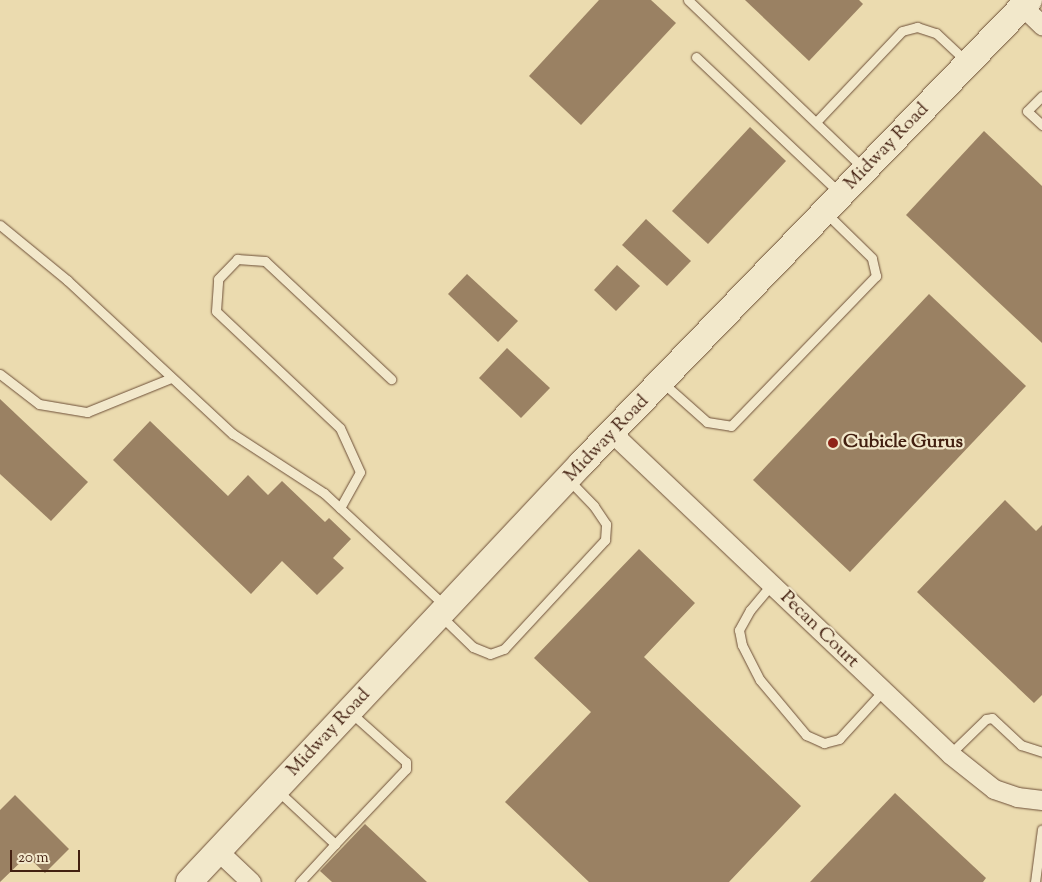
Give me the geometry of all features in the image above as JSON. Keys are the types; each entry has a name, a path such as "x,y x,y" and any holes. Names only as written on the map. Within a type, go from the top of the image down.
{"main road":[{"name":"Midway Road","path":"189,882 568,479 1025,3"}],"street":[{"path":"1025,3 1042,25"},
{"name":"Pecan Court","path":"612,433 950,754 994,789 1017,797 1042,800"},
{"path":"218,851 251,882"}],"lane":[{"path":"688,0 865,170"},
{"path":"816,122 902,31 917,27 936,33 968,63"},
{"path":"662,382 708,422 731,426 876,276 872,258 833,202 696,58"},
{"path":"1042,96 1027,111 1042,125"},
{"path":"0,225 66,280 233,434 282,464 340,508 443,611 473,647 490,654 504,649 605,540 606,524 594,506 568,479"},
{"path":"340,508 360,472 340,428 216,311 218,279 237,259 264,261 391,379"},
{"path":"0,374 39,404 87,412 171,378"},
{"path":"771,585 750,610 739,630 742,645 760,680 806,735 824,743 839,739 883,691"},
{"path":"300,882 406,769 406,762 350,711"},
{"path":"950,754 986,719 992,718 1021,745 1042,752"},
{"path":"276,789 335,844"},
{"path":"1035,882 1042,830"}],"building":[{"path":"599,0 651,0 676,23 581,125 529,76"},
{"path":"745,0 859,0 863,4 809,61"},
{"path":"750,127 786,161 708,244 672,211"},
{"path":"984,131 1042,186 1042,343 906,215"},
{"path":"646,219 691,261 667,286 622,245"},
{"path":"617,265 640,286 616,311 594,290"},
{"path":"467,274 518,321 498,342 448,294"},
{"path":"929,294 1026,386 850,572 753,480"},
{"path":"507,348 550,388 521,418 479,378"},
{"path":"0,399 88,482 51,521 0,474"},
{"path":"150,421 228,496 248,475 268,495 282,481 325,522 329,518 351,539 333,558 344,568 317,595 282,561 251,594 113,460"},
{"path":"1005,500 1036,531 1042,525 1042,695 1034,703 917,592"},
{"path":"639,549 695,603 644,657 801,806 729,882 589,882 505,802 591,712 534,658"},
{"path":"895,793 986,878 983,882 810,882"},
{"path":"15,795 69,849 45,873 27,856 0,882 0,810"},
{"path":"365,824 427,882 332,882 320,871"}],"place":[{"name":"Cubicle Gurus","path":"833,443"}]}
